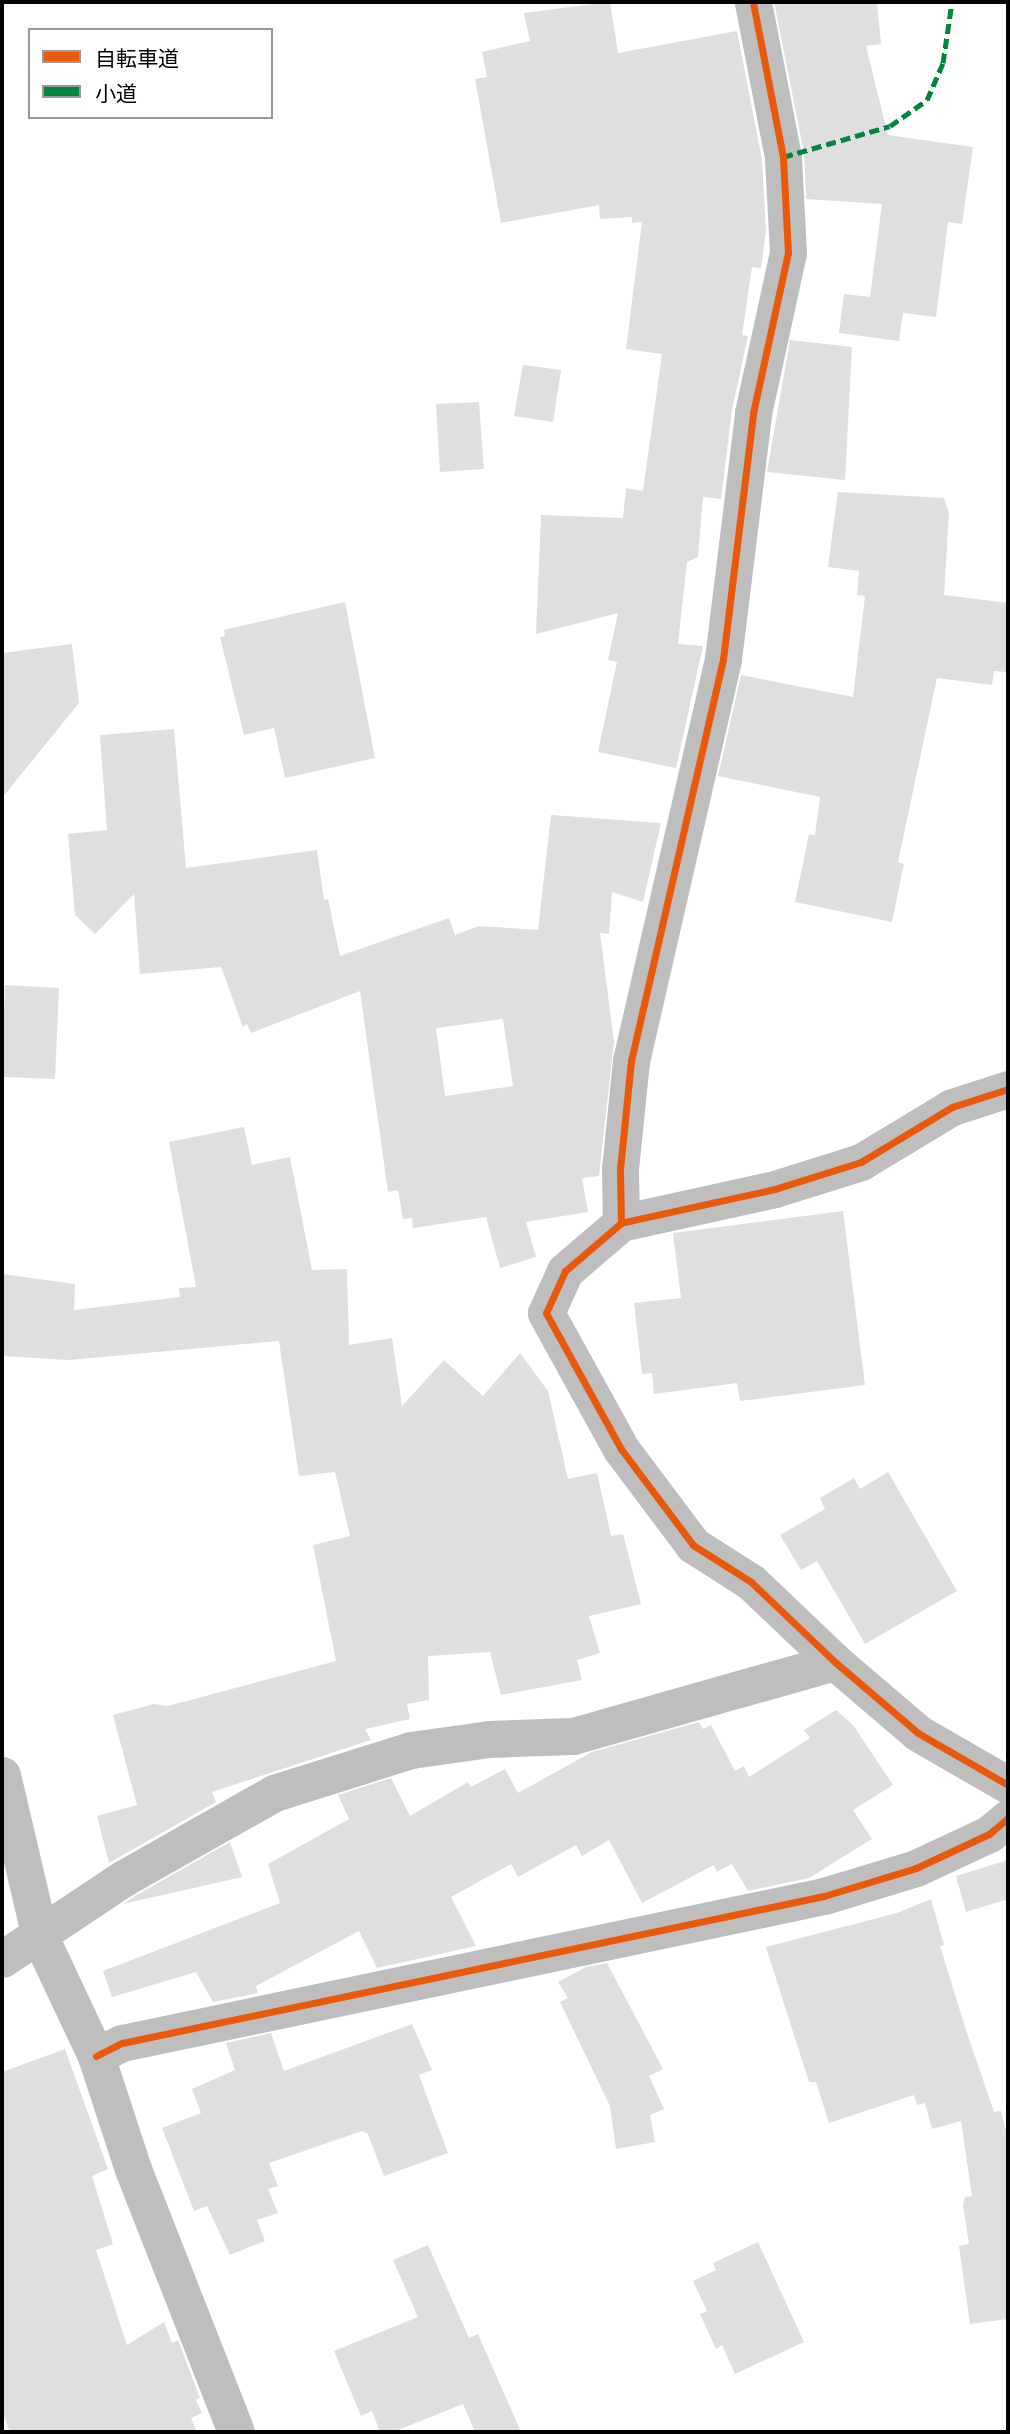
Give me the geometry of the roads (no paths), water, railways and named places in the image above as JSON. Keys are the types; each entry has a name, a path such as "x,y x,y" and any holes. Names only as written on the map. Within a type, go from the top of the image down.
{"street":[{"path":"621,1223 620,1169 631,1061 723,659 753,414 788,253 783,157 753,2"},
{"path":"1008,1089 952,1107 861,1162 775,1189 621,1223 565,1271 546,1314 621,1449 693,1545 751,1582 835,1662 918,1733 1008,1785"},
{"path":"2,1959 40,1937 124,1878 274,1793 411,1750 489,1739 573,1736 835,1662"},
{"path":"2,1775 40,1937 96,2056 133,2169 236,2432"},
{"path":"96,2056 122,2043 824,1896 916,1868 989,1834 1008,1818"}]}
